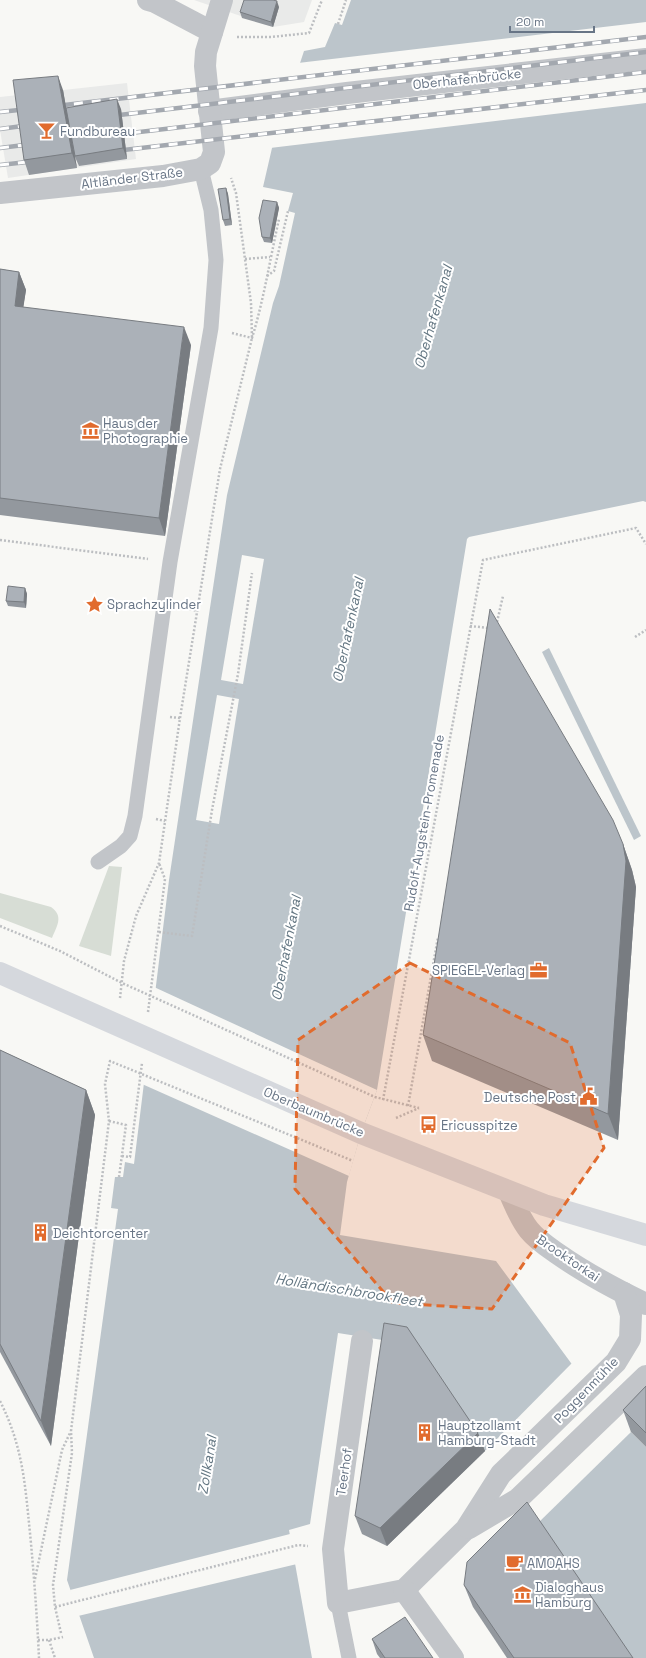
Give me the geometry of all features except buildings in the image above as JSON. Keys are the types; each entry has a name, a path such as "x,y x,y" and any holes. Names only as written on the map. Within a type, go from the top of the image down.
{"main road":[{"name":"Oberbaumbrücke","path":"0,973 361,1133 544,1205 642,1236"}],"street":[{"path":"148,0 156,2 212,32"},
{"path":"214,152 205,66 206,52 222,0"},
{"name":"Oberhafenbrücke","path":"209,111 646,59"},
{"name":"Altländer Straße","path":"0,193 163,176 201,169 210,163 214,152"},
{"name":"Brooktorkai","path":"509,1192 529,1231 542,1243 576,1266 646,1304"},
{"name":"Poggenmühle","path":"466,1530 501,1474 616,1362 630,1339 631,1315 624,1293"},
{"name":"Teerhof","path":"338,1603 332,1549 362,1341"},
{"name":"Poggenmühle","path":"404,1590 466,1530 518,1499 646,1376"},
{"path":"338,1603 404,1590 453,1658"}],"lane":[{"path":"98,862 121,846 130,836 135,816 170,562 210,328 216,260 211,210 201,169"},
{"path":"338,1603 348,1658"}],"path":[{"path":"212,32 240,38 271,37 309,33 322,0"},
{"path":"338,24 346,0"},
{"path":"214,152 228,170 236,193 251,303 252,338"},
{"path":"267,277 274,271 288,211"},
{"path":"122,983 124,961 136,916 159,863 180,718 220,469 252,338 261,308 270,256 279,219"},
{"path":"245,259 270,256"},
{"path":"238,334 252,338"},
{"name":"Rudolf-Augstein-Promenade","path":"382,1100 398,1024 483,560 636,528 646,544"},
{"path":"0,540 170,562"},
{"path":"159,932 192,936 212,810 238,674 252,573"},
{"path":"496,625 503,596"},
{"path":"186,608 197,610"},
{"path":"470,626 493,629"},
{"path":"635,637 646,630"},
{"path":"170,717 180,718"},
{"path":"154,819 165,821"},
{"path":"156,952 165,879 159,863"},
{"path":"0,926 60,951 122,983 375,1097 382,1100 419,1108"},
{"path":"408,1106 439,932"},
{"path":"61,1633 55,1607 53,1585 72,1453 71,1431 109,1121 104,1084 110,1061 353,1161"},
{"path":"122,1156 130,1158 135,1114"},
{"path":"109,1121 126,1125 119,1177"},
{"path":"0,1401 8,1417 20,1450 24,1472 39,1658"},
{"path":"34,1582 62,1450 71,1431"},
{"path":"55,1607 298,1545 314,1546"},
{"path":"38,1640 49,1640 63,1637"},
{"path":"49,1640 55,1658"}],"highlighted area":[{"path":"410,963 570,1043 604,1148 492,1309 393,1303 295,1189 298,1040"}],"shaded area":[{"path":"194,0 312,0 304,22 273,27"},
{"path":"127,83 136,159 8,178 0,130 0,97"},
{"path":"109,866 122,867 111,956 79,946"},
{"path":"0,893 51,907 55,910 58,921 52,938 0,918"}],"water":[{"path":"351,0 646,0 646,502 643,501 469,537 467,539 377,1090 361,1133 347,1182 340,1235 496,1261 571,1363 646,1447 646,1658 626,1658 414,1345 338,1333 310,1524 289,1530 312,1658 94,1658 67,1580 118,1209 111,1208 115,1177 123,1177 125,1162 134,1164 169,880 227,495 273,303 279,286 295,213 288,211 293,193 263,187 272,148 304,51 325,47 335,23 342,25"},
{"path":"549,648 641,836 634,840 542,652"}],"pier":[{"path":"646,22 646,103 270,148 298,63"},
{"path":"242,555 264,559 243,684 221,680"},
{"path":"217,695 239,699 219,824 196,820"},
{"path":"154,987 377,1090 361,1133 349,1176 142,1084"},
{"path":"573,1362 604,1396 631,1432 536,1525 485,1451"},
{"path":"311,1525 291,1532 297,1564 78,1616 70,1590 290,1534 290,1531"}],"railway":[{"path":"56,106 646,37"},
{"path":"111,116 646,52"},
{"path":"114,135 646,72"},
{"path":"115,151 646,90"},
{"path":"0,112 28,109"},
{"path":"0,129 30,125"},
{"path":"0,148 32,144"},
{"path":"0,165 36,161"}],"place":[{"name":"Fundbureau","path":"47,131"},
{"name":"Haus der Photographie","path":"90,430"},
{"name":"Sprachzylinder","path":"94,604"},
{"name":"SPIEGEL-Verlag","path":"538,970"},
{"name":"Deutsche Post","path":"589,1097"},
{"name":"Ericusspitze","path":"428,1125"},
{"name":"Deichtorcenter","path":"40,1233"},
{"name":"Hauptzollamt Hamburg-Stadt","path":"425,1432"},
{"name":"AMOAHS","path":"514,1563"},
{"name":"Dialoghaus Hamburg","path":"522,1594"}],"water label":[{"name":"Oberhafenkanal","path":"433,317"},
{"name":"Oberhafenkanal","path":"348,630"},
{"name":"Oberhafenkanal","path":"286,948"},
{"name":"Holländischbrookfleet","path":"349,1290"},
{"name":"Zollkanal","path":"207,1465"}]}
